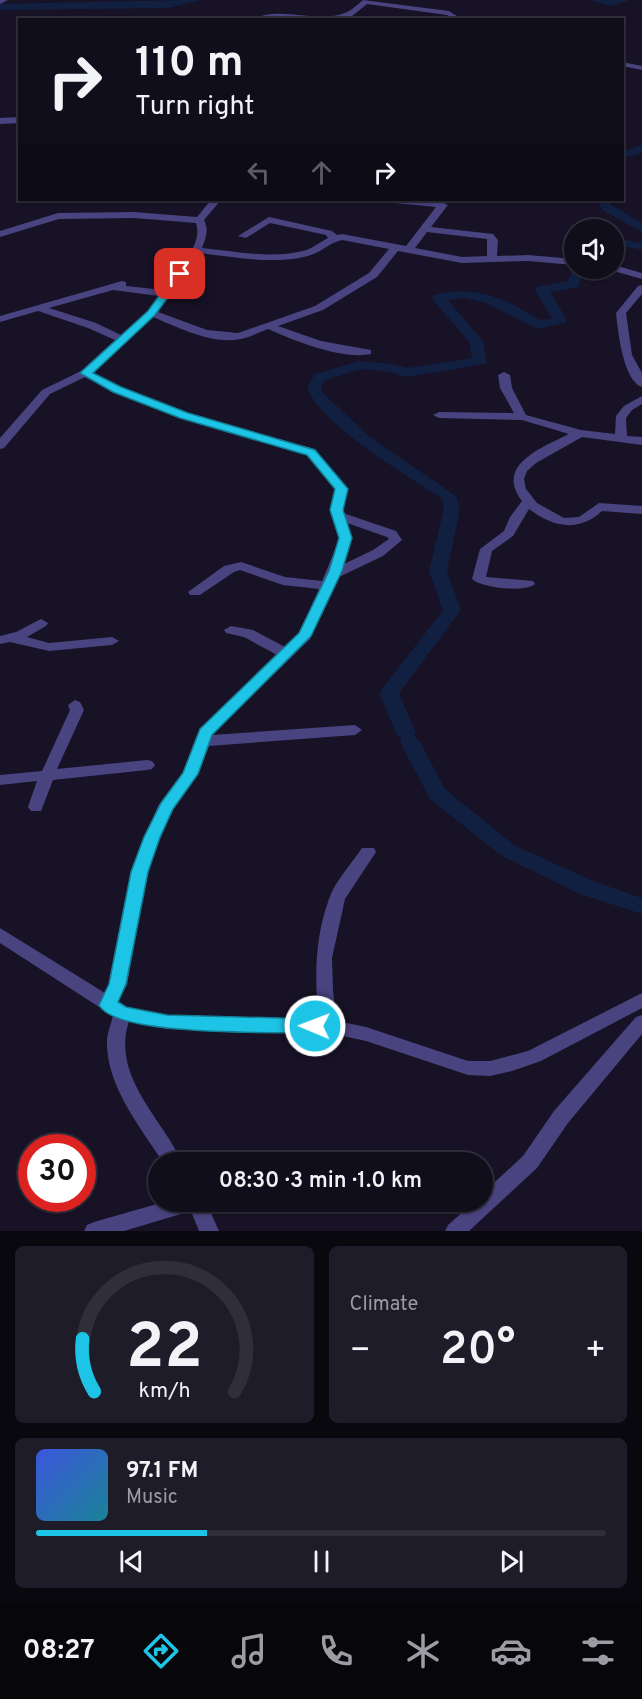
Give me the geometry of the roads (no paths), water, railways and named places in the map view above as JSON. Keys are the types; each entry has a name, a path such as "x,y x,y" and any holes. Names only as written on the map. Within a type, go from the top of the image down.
{"street":[{"path":"349,17 365,1 449,14 456,18"},
{"path":"260,18 293,18"},
{"path":"624,64 642,68"},
{"path":"0,126 5,120"},
{"path":"199,220 215,201"},
{"path":"405,201 443,205 409,249"},
{"path":"0,234 57,216 134,215 199,220"},
{"path":"243,236 269,219 328,233 334,238"},
{"path":"0,445 46,392 85,373 152,313 196,250 202,236 202,226 199,220"},
{"path":"426,229 490,236 493,240 492,260"},
{"path":"196,250 289,256 312,252 334,238 342,237 462,260 528,258 564,261"},
{"path":"152,313 206,332 230,336 270,326 319,308 373,275 397,246"},
{"path":"624,271 642,276"},
{"path":"0,319 117,285 166,294"},
{"path":"642,288 621,313 627,355 642,384"},
{"path":"39,308 55,316 102,329 122,340"},
{"path":"270,326 292,337 350,351 367,352"},
{"path":"85,373 117,389 184,415 311,452 342,489 336,510 346,538 331,581 304,636 206,733 190,774 166,806 140,872 115,1009 118,1062 129,1091 167,1152"},
{"path":"504,375 506,388 522,417"},
{"path":"621,439 620,418 628,408 642,399"},
{"path":"439,415 522,417 580,433 642,441"},
{"path":"580,433 522,469 518,480 527,502 547,515 570,523 586,519 599,507 642,510"},
{"path":"527,502 516,517 509,533 486,549 479,579 489,583 528,584"},
{"path":"195,592 229,569 242,566 283,581 331,581 396,540 392,534 339,516"},
{"path":"6,639 21,636 41,623"},
{"path":"231,630 248,633 287,654"},
{"path":"6,639 49,647 112,641"},
{"path":"36,807 46,775 77,710 75,705"},
{"path":"203,741 355,730"},
{"path":"0,780 147,765"},
{"path":"329,1026 324,991 324,958 337,898 368,852"},
{"path":"0,934 115,1009 167,1022 329,1026 366,1034 468,1068 482,1070 508,1066 533,1056 642,1000"},
{"path":"455,1231 530,1162 561,1117 642,1022"},
{"path":"94,1231 160,1212"},
{"path":"200,1212 210,1231"}],"waterway":[{"path":"0,7 168,5 196,0"},
{"path":"595,0 611,3 625,0"},
{"path":"624,154 642,149"},
{"path":"603,201 606,207 642,228"},
{"path":"624,243 638,247 642,245"},
{"path":"406,733 389,693 452,610 438,571 452,509 448,496 364,440 317,396 314,387 320,377 360,365 392,368 407,373 480,361 476,341 439,298 452,294 478,296 503,305 538,325 560,320 542,290 573,284 575,279"},
{"path":"410,742 437,794 507,850 585,887 642,906"}]}
